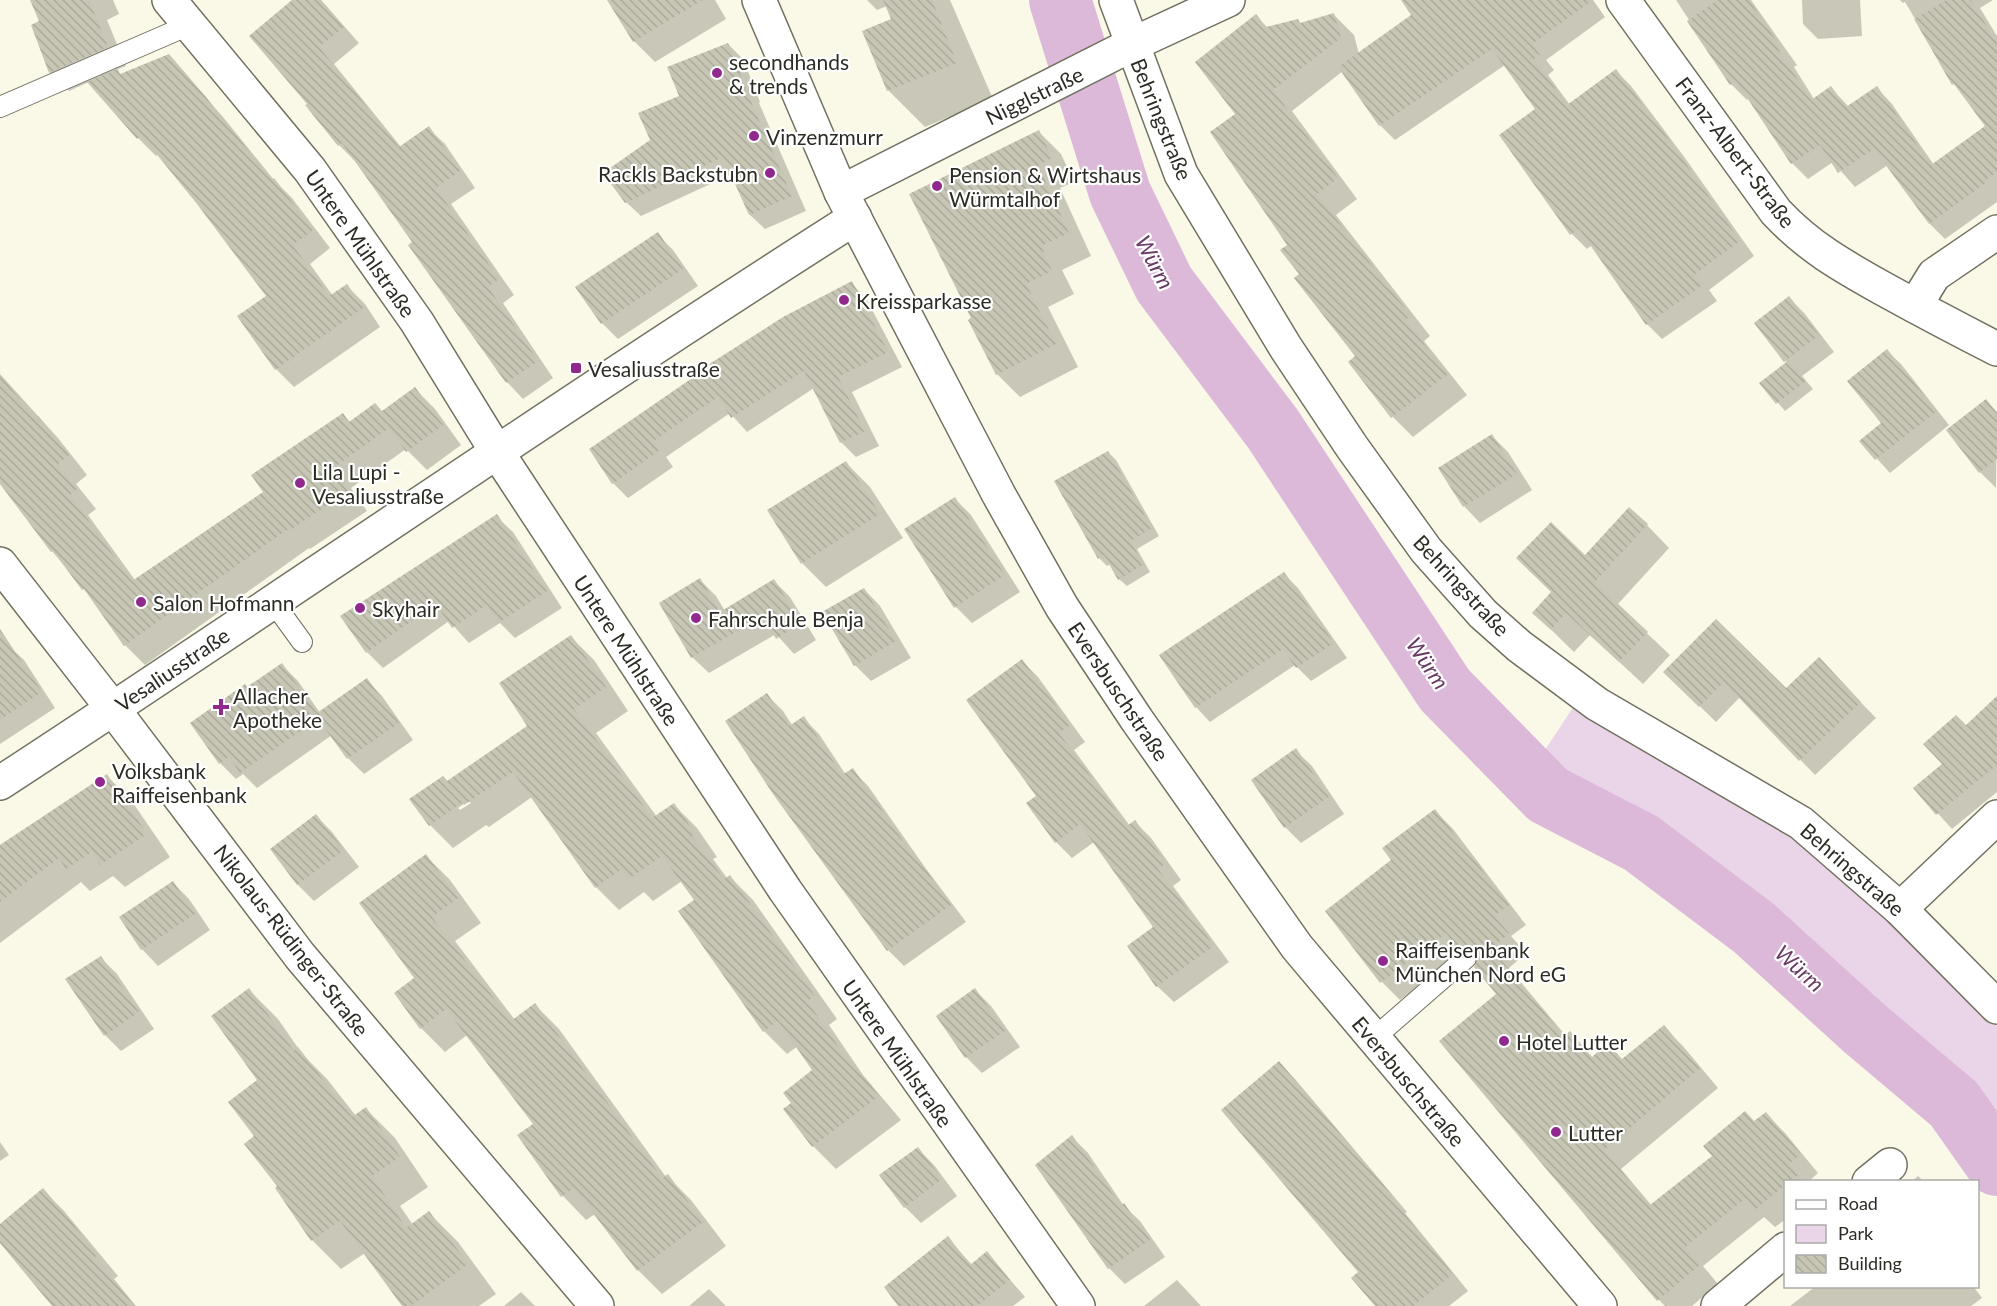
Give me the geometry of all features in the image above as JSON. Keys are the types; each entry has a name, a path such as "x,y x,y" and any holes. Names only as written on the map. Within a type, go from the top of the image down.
{"street":[{"name":"Untere Mühlstraße","path":"168,0 310,170 417,322 497,453 784,890 1078,1306"},
{"name":"Eversbuschstraße","path":"759,0 848,205 999,495 1062,607 1137,720 1297,947 1600,1306"},
{"name":"Behringstraße","path":"1116,0 1122,50 1181,174 1286,348 1352,447 1426,550 1483,614 1519,646 1598,704 1801,823 1900,909 1997,1007"},
{"name":"Nigglstraße","path":"848,205 1031,96 1228,0"},
{"name":"Franz-Albert-Straße","path":"1623,0 1770,204 1790,226 1821,252 1915,306 1997,349"},
{"name":"Vesaliusstraße","path":"0,783 497,453 848,205"},
{"path":"1915,306 1934,275 1997,232"},
{"name":"Nikolaus-Rüdinger-Straße","path":"0,564 300,956 597,1306"},
{"path":"1900,909 1997,817"},
{"path":"1718,1306 1784,1251"}],"lane":[{"path":"0,108 189,25"},
{"path":"273,602 302,642"},
{"path":"1373,1039 1466,958"}],"green space":[{"path":"1574,706 1824,845 1899,933 1997,1026 1997,1117 1962,1082 1861,1004 1747,893 1642,813 1537,762"}],"building":[{"path":"30,0 89,0 108,47 49,73 31,25 39,21"},
{"path":"292,0 321,0 344,27 319,47 399,147 429,126 460,171 436,188 499,279 488,287 538,361 506,383 408,245 412,242 342,143 338,146 305,105 307,104 249,36"},
{"path":"607,0 703,0 633,42"},
{"path":"883,0 932,0 957,63 887,91 862,31 891,19"},
{"path":"1401,0 1593,0 1532,44 1540,55 1534,59 1567,105 1616,69 1740,241 1695,274 1703,285 1646,325 1579,229 1570,235 1499,135 1535,109 1492,49 1379,126 1338,67 1411,15"},
{"path":"1718,0 1749,0 1782,49 1779,51 1811,100 1831,86 1846,107 1877,86 1931,165 1985,126 1954,84 1952,85 1914,19 1947,0 1971,0 1997,43 1997,172 1986,180 1987,182 1929,224 1874,149 1838,173 1820,145 1791,164 1736,81 1730,85 1687,21"},
{"path":"1334,13 1341,38 1273,90 1338,178 1317,194 1411,316 1405,320 1448,374 1391,418 1348,362 1355,356 1294,278 1299,274 1280,250 1287,245 1210,132 1235,114 1195,62 1256,14 1266,27 1298,19 1300,23"},
{"path":"728,43 792,196 749,215 723,157 625,203 603,173 650,140 638,113 679,96 667,67"},
{"path":"169,54 272,180 274,178 313,230 293,245 329,296 347,284 363,308 275,370 237,316 266,296 197,204 141,135 137,139 87,82 118,69 120,74"},
{"path":"1039,130 1052,158 1038,165 1069,233 1041,246 1052,271 1026,284 1056,344 996,375 968,320 971,318 909,194"},
{"path":"658,232 683,269 601,324 575,287"},
{"path":"852,281 888,352 838,377 865,431 840,443 804,371 731,418 718,397 652,442 659,451 612,484 589,449 701,372 700,370 783,317"},
{"path":"1789,296 1819,335 1784,362 1754,323"},
{"path":"1887,349 1937,411 1875,460 1859,441 1881,423 1847,381"},
{"path":"1789,360 1806,381 1776,404 1759,383"},
{"path":"0,375 36,418 38,416 69,455 58,464 77,489 70,495 132,581 263,492 251,475 343,413 349,422 375,403 382,411 415,387 443,425 406,452 389,428 333,468 348,491 289,531 288,529 124,646 84,589 82,590 53,551 51,552 0,484"},
{"path":"1986,399 1997,413 1997,459 1979,473 1946,430"},
{"path":"1492,434 1517,474 1463,507 1438,468"},
{"path":"1108,451 1152,528 1130,541 1144,564 1118,580 1104,555 1098,559 1054,481"},
{"path":"846,461 880,514 801,564 767,510"},
{"path":"955,497 1005,575 954,608 904,529"},
{"path":"1629,507 1648,524 1595,582 1648,632 1619,662 1566,613 1551,630 1532,613 1551,592 1516,558 1551,522 1585,555"},
{"path":"497,514 547,591 498,623 487,605 452,628 436,604 366,653 340,616"},
{"path":"1284,572 1334,643 1296,668 1283,649 1195,708 1159,655"},
{"path":"700,578 720,612 774,579 801,623 776,639 763,616 691,658 659,603"},
{"path":"864,588 896,641 854,666 822,612"},
{"path":"1716,619 1786,688 1819,657 1861,702 1799,761 1724,682 1699,707 1663,672"},
{"path":"0,629 42,692 0,720"},
{"path":"571,635 606,687 574,709 652,818 674,803 695,833 692,836 724,879 730,875 815,996 807,1001 849,1062 851,1060 879,1096 812,1147 783,1109 791,1103 783,1093 812,1070 778,1021 763,1032 678,911 694,900 662,856 629,879 622,869 595,888 513,772 464,805 463,802 429,826 409,799 443,776 447,781 527,726 499,683"},
{"path":"1022,659 1070,725 1059,733 1127,826 1135,820 1166,863 1158,869 1214,946 1156,987 1127,946 1153,927 1080,824 1055,843 1026,803 1036,796 966,700"},
{"path":"282,663 317,713 367,678 399,723 347,759 318,719 240,773 229,757 219,764 190,723 245,684 247,687"},
{"path":"767,693 789,726 804,716 842,775 853,768 914,857 916,856 951,905 887,951 773,794 725,721"},
{"path":"1997,696 1997,765 1936,815 1913,788 1942,764 1923,744 1956,715 1966,725"},
{"path":"1296,748 1329,797 1284,828 1251,780"},
{"path":"107,774 147,834 100,865 92,852 66,869 59,858 0,902 0,845"},
{"path":"1435,809 1509,905 1494,916 1509,933 1492,949 1564,1036 1570,1031 1592,1057 1608,1043 1622,1059 1664,1025 1700,1068 1604,1150 1650,1205 1712,1156 1703,1146 1745,1111 1754,1121 1766,1112 1801,1154 1789,1164 1798,1175 1792,1180 1784,1180 1784,1186 1755,1210 1746,1198 1685,1247 1700,1265 1657,1301 1439,1041 1496,994 1474,967 1477,961 1475,951 1469,947 1458,949 1446,933 1380,983 1325,911 1391,860 1382,848"},
{"path":"316,814 344,850 297,885 270,849"},
{"path":"426,854 458,898 432,917 511,1021 535,1003 662,1178 668,1174 703,1222 637,1271 574,1188 561,1197 517,1135 533,1124 446,1009 420,1029 394,993 414,978 359,903"},
{"path":"173,881 195,914 141,950 119,917"},
{"path":"101,956 139,1012 104,1036 65,979"},
{"path":"249,988 294,1051 298,1047 352,1117 366,1107 400,1157 372,1176 406,1228 429,1211 468,1264 411,1306 402,1306 340,1221 311,1241 275,1188 277,1186 244,1144 254,1136 228,1102 257,1080 211,1016"},
{"path":"975,988 1005,1031 965,1058 936,1016"},
{"path":"1279,1061 1392,1195 1390,1196 1453,1274 1413,1306 1375,1306 1351,1278 1358,1272 1221,1110"},
{"path":"1072,1135 1121,1206 1124,1203 1150,1240 1108,1269 1035,1165"},
{"path":"918,1147 942,1179 904,1208 879,1175"},
{"path":"43,1188 98,1254 94,1258 135,1306 52,1306 0,1243 0,1224"},
{"path":"948,1236 970,1265 987,1251 1010,1280 977,1306 898,1306 884,1287"}],"waterway":[{"name":"Würm","path":"1060,0 1120,193 1164,284 1273,429 1445,690 1548,795 1641,843 1754,928 1864,1028 1954,1104 1997,1165"}],"place":[{"name":"secondhands & trends","path":"717,73"},
{"name":"Vinzenzmurr","path":"754,136"},
{"name":"Rackls Backstubn","path":"770,173"},
{"name":"Pension & Wirtshaus Würmtalhof","path":"937,186"},
{"name":"Kreissparkasse","path":"844,300"},
{"name":"Vesaliusstraße","path":"576,368"},
{"name":"Lila Lupi - Vesaliusstraße","path":"300,483"},
{"name":"Salon Hofmann","path":"141,602"},
{"name":"Skyhair","path":"360,608"},
{"name":"Fahrschule Benja","path":"696,618"},
{"name":"Allacher Apotheke","path":"221,707"},
{"name":"Volksbank Raiffeisenbank","path":"100,782"},
{"name":"Raiffeisenbank München Nord eG","path":"1383,961"},
{"name":"Hotel Lutter","path":"1504,1041"},
{"name":"Lutter","path":"1556,1132"}]}
